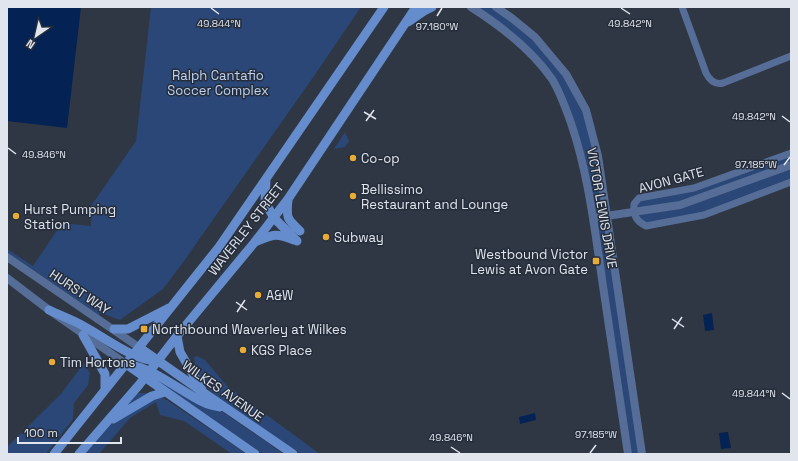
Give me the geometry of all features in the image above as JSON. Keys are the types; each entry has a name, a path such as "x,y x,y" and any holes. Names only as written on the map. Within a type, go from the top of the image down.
{"main road":[{"name":"WAVERLEY STREET","path":"54,454 219,247 384,7"},
{"name":"WAVERLEY STREET","path":"79,454 147,375 177,336 274,218 416,7"},
{"path":"404,25 424,10 432,7"},
{"path":"254,243 268,236 278,234 297,240 274,218 265,202 266,177"},
{"path":"288,199 286,213 288,220 300,230"},
{"path":"114,329 128,329 172,306"},
{"path":"49,310 83,326 133,356 149,361 158,361"},
{"path":"83,334 106,374 105,389"},
{"path":"177,336 180,352 204,393"},
{"name":"WILKES AVENUE","path":"140,348 293,454"},
{"path":"126,364 206,404 226,408"},
{"path":"147,375 165,392 255,454"},
{"path":"103,426 152,396 165,392"}],"street":[{"name":"VICTOR LEWIS DRIVE","path":"471,7 492,20 511,35 532,55 552,80 567,111 580,149 593,218 628,454"},
{"name":"VICTOR LEWIS DRIVE","path":"496,7 513,19 544,47 566,74 586,110 598,156 608,216 642,454"},
{"path":"682,7 706,73 709,79 714,83 724,83 791,56"},
{"name":"AVON GATE","path":"791,153 694,188 639,198 634,204 633,213 638,223 646,226 704,215 791,182"},
{"name":"AVON GATE","path":"593,218 680,205 791,165"},
{"name":"HURST WAY","path":"7,257 140,348"},
{"path":"7,278 49,310 126,364"}],"green space":[{"name":"Ralph Cantafio Soccer Complex","path":"151,7 361,7 163,289 120,320 101,313 99,315 7,252 7,249 33,266 62,223 91,226 91,206 136,141"},
{"path":"471,7 496,7 544,47 586,110 598,156 642,454 628,454 580,149 552,80 532,55"},
{"path":"345,132 349,141 345,147 334,149"},
{"path":"791,153 791,182 704,215 646,226 638,223 634,204 639,198 694,188"},
{"path":"197,356 205,360 227,386 320,454 301,454 226,404 205,386 193,368 195,363 194,357"},
{"path":"84,363 90,373 88,385 74,403 73,419 46,454 7,454 7,447 61,394"},
{"path":"158,370 183,385 284,454 263,454 156,381 153,378"},
{"path":"140,393 152,393 167,400 247,454 232,454 184,421 160,415 156,402 130,418 99,454 74,454 117,403"}],"shaded area":[{"path":"7,7 81,7 67,128 7,121"},
{"path":"712,313 714,330 705,331 703,315"},
{"path":"535,413 536,420 520,424 519,417"},
{"path":"728,432 731,448 721,449 719,433"}],"place":[{"name":"Co-op","path":"353,158"},
{"name":"Bellissimo Restaurant and Lounge","path":"353,196"},
{"name":"Hurst Pumping Station","path":"16,216"},
{"name":"Subway","path":"326,237"},
{"name":"Westbound Victor Lewis at Avon Gate","path":"596,261"},
{"name":"A&W","path":"258,295"},
{"name":"Northbound Waverley at Wilkes","path":"144,329"},
{"name":"KGS Place","path":"243,350"},
{"name":"Tim Hortons","path":"52,362"}]}
